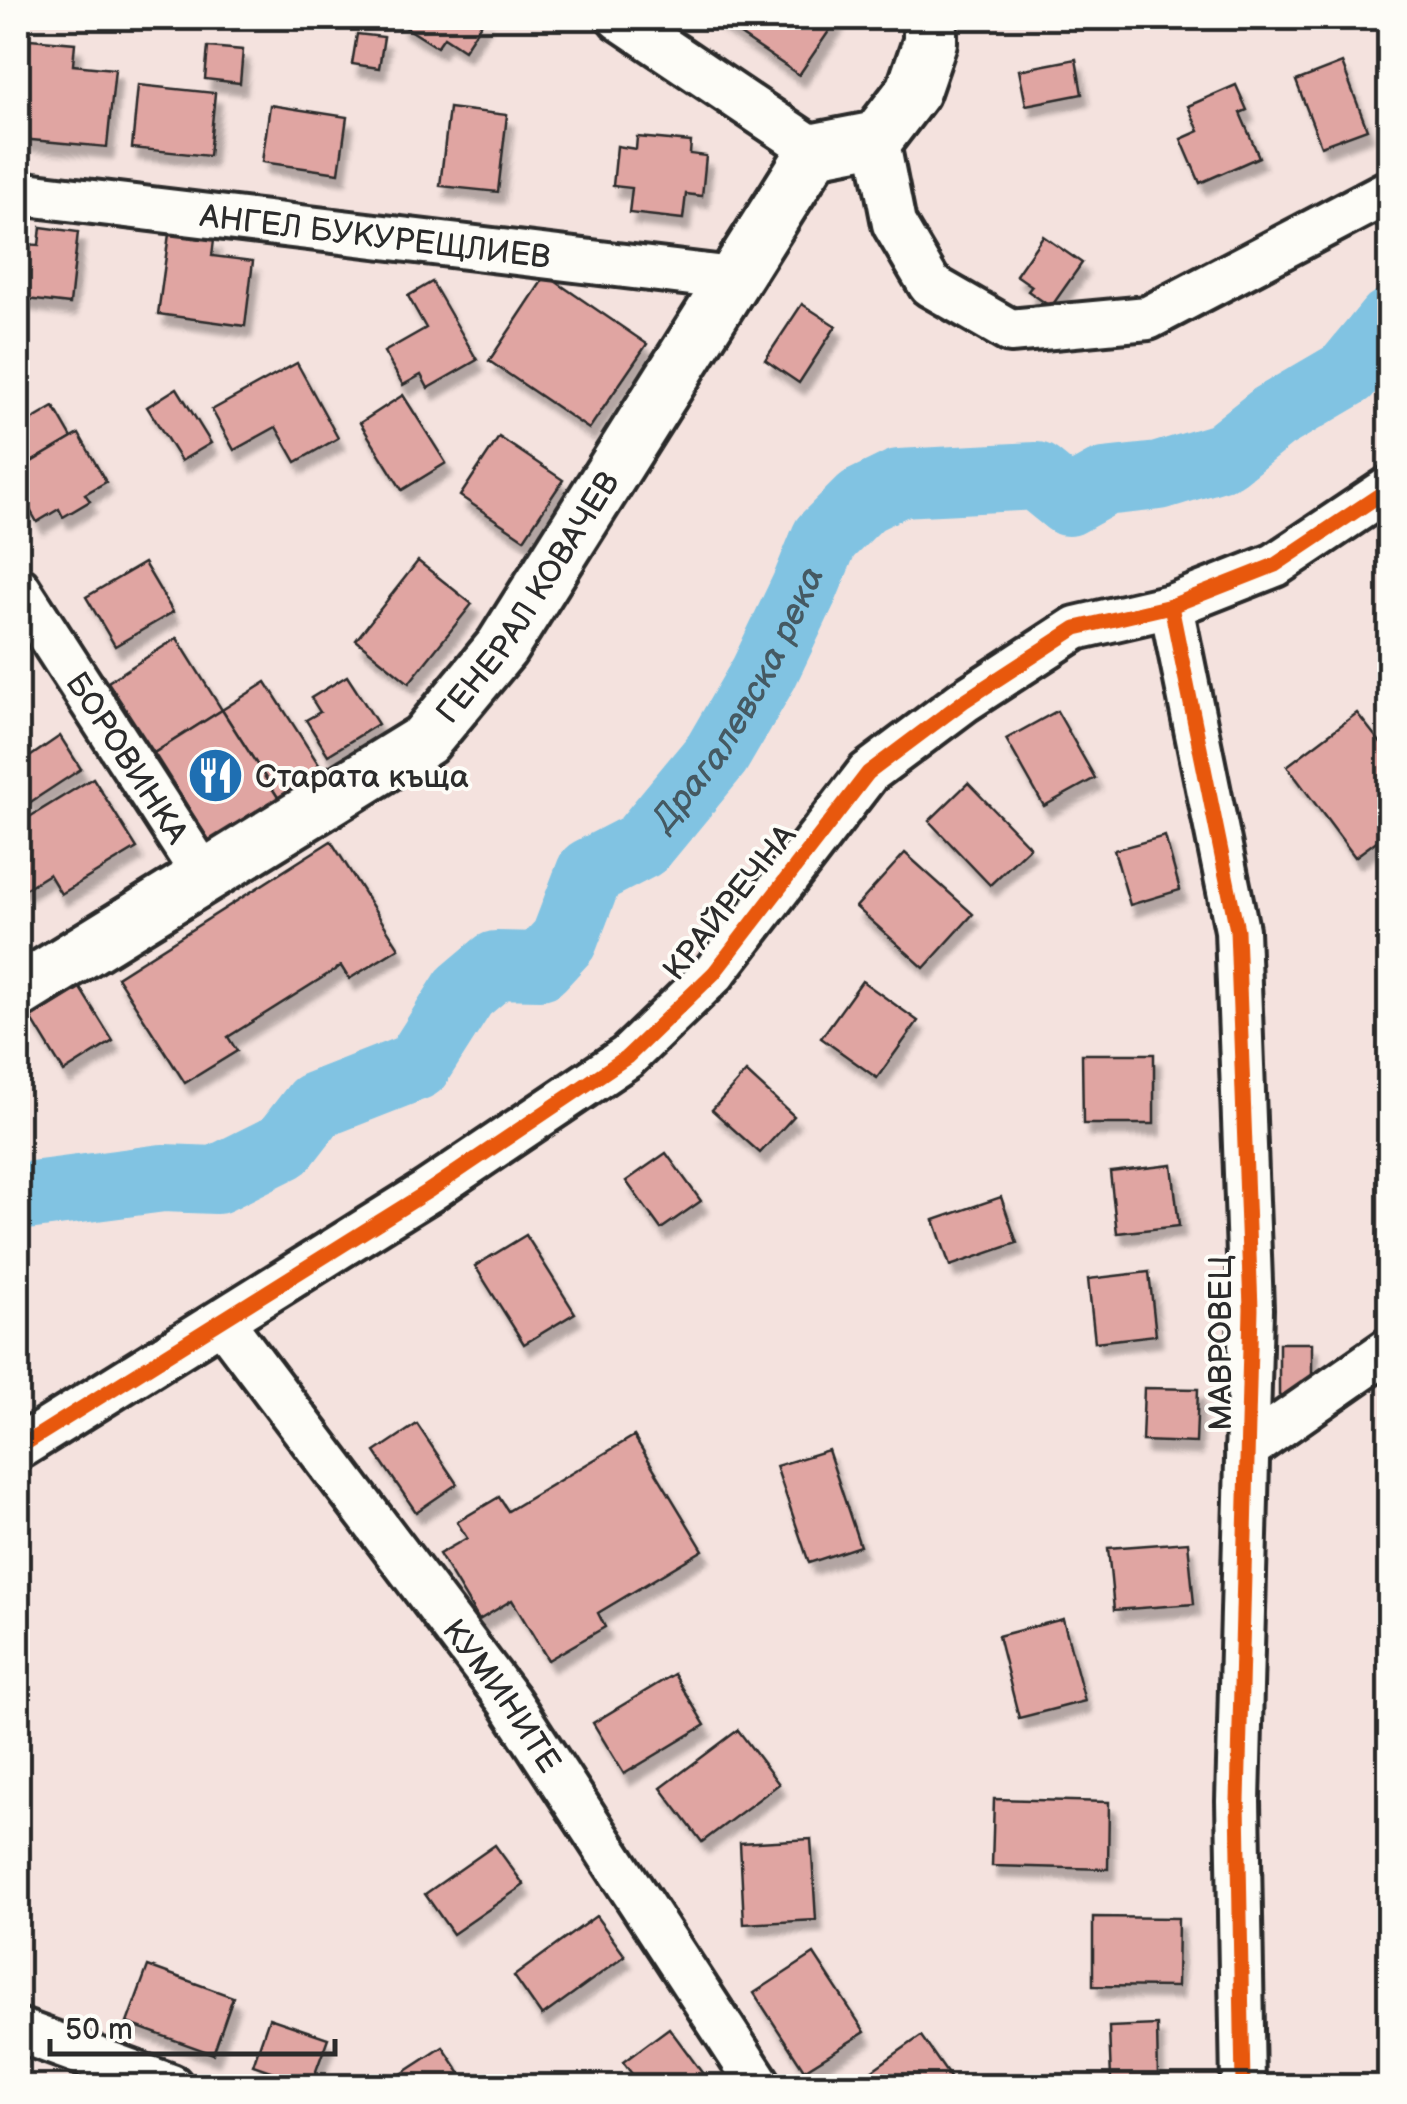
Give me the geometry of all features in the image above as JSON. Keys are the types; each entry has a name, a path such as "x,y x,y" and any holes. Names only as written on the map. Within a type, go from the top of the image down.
{"street":[{"path":"618,18 816,150 877,138 913,91 930,42 930,18"},
{"path":"877,138 894,224 930,284 1010,332 1148,318 1390,190"},
{"name":"ГЕНЕРАЛ КОВАЧЕВ","path":"18,992 425,740 502,647 816,150"},
{"name":"АНГЕЛ БУКУРЕЩЛИЕВ","path":"18,193 733,279"},
{"name":"КРАЙРЕЧНА","path":"18,1448 426,1192 627,1057 714,973 868,773 964,701 1076,628 1171,606 1275,565 1390,488"},
{"name":"БОРОВИНКА","path":"18,588 204,876"},
{"name":"МАВРОВЕЦ","path":"1171,606 1237,930 1251,1309 1238,1801 1244,2086"},
{"name":"КУМИНИТЕ","path":"222,1320 510,1701 760,2086"},
{"path":"1248,1448 1390,1349"},
{"path":"18,2030 172,2086"}],"building":[{"path":"402,18 485,18 464,50 444,37 437,47 399,23"},
{"path":"718,18 838,18 799,75"},
{"path":"357,34 384,37 379,68 352,64"},
{"path":"30,39 75,43 73,65 115,69 107,147 21,139"},
{"path":"208,47 243,50 240,83 205,79"},
{"path":"1076,59 1082,94 1026,105 1019,70"},
{"path":"1342,63 1367,129 1321,146 1296,81"},
{"path":"138,85 215,93 209,156 132,148"},
{"path":"1236,85 1247,110 1240,113 1259,157 1200,183 1181,139 1199,131 1188,106"},
{"path":"270,105 347,117 339,173 262,162"},
{"path":"449,108 507,115 498,192 440,186"},
{"path":"637,137 691,142 690,154 706,156 702,196 686,194 683,219 629,213 632,188 613,186 617,146 636,149"},
{"path":"41,227 78,232 70,304 18,298 23,244 39,245"},
{"path":"169,234 214,240 212,256 253,261 245,326 158,314"},
{"path":"1043,236 1082,263 1051,307 1028,291 1032,286 1016,275"},
{"path":"546,275 647,344 589,429 489,361"},
{"path":"432,282 477,360 428,388 421,375 403,385 384,352 426,328 408,296"},
{"path":"802,304 836,326 799,383 765,360"},
{"path":"297,363 338,438 296,462 276,427 234,450 212,410"},
{"path":"177,388 211,443 181,461 147,407"},
{"path":"403,395 446,463 402,490 360,423"},
{"path":"54,407 72,438 18,470 18,428"},
{"path":"79,434 106,482 85,494 90,501 63,517 59,509 37,522 18,489 18,470"},
{"path":"499,437 563,480 524,539 460,496"},
{"path":"418,561 472,604 409,683 356,640"},
{"path":"144,563 173,612 115,646 86,597"},
{"path":"177,638 222,710 154,753 108,682"},
{"path":"347,676 378,724 328,755 306,720 320,712 311,698"},
{"path":"266,682 323,771 279,799 222,710"},
{"name":"Старата къща","path":"222,710 279,799 210,842 154,753"},
{"path":"1057,711 1095,778 1044,806 1006,739"},
{"path":"1357,713 1390,755 1390,831 1355,857 1287,766"},
{"path":"60,736 81,769 29,803 18,785 18,765"},
{"path":"93,778 137,848 61,894 49,874 23,890 18,881 18,824"},
{"path":"968,783 1030,847 990,885 929,821"},
{"path":"1165,836 1180,890 1130,905 1114,850"},
{"path":"331,841 399,948 349,979 341,966 228,1037 237,1051 185,1083 117,977"},
{"path":"905,853 973,914 924,968 856,907"},
{"path":"862,981 918,1021 877,1078 821,1038"},
{"path":"80,988 113,1041 64,1072 31,1018"},
{"path":"1082,1054 1154,1054 1154,1124 1083,1124"},
{"path":"746,1072 794,1116 760,1153 712,1110"},
{"path":"666,1153 701,1201 661,1229 626,1181"},
{"path":"1172,1165 1179,1226 1117,1233 1110,1172"},
{"path":"1001,1197 1017,1243 950,1266 934,1220"},
{"path":"526,1235 575,1313 524,1344 475,1266"},
{"path":"1149,1272 1156,1335 1095,1342 1088,1279"},
{"path":"1279,1343 1312,1343 1312,1395 1279,1395"},
{"path":"1144,1388 1198,1389 1196,1443 1142,1441"},
{"path":"417,1424 457,1484 416,1512 375,1452"},
{"path":"634,1436 703,1550 598,1613 605,1627 548,1660 512,1600 479,1620 439,1554 467,1538 457,1522 499,1497 508,1511"},
{"path":"828,1450 860,1546 809,1563 776,1466"},
{"path":"1188,1542 1194,1604 1114,1610 1108,1548"},
{"path":"1063,1619 1085,1701 1019,1718 998,1636"},
{"path":"674,1674 705,1725 624,1774 593,1723"},
{"path":"738,1730 779,1784 702,1842 661,1788"},
{"path":"994,1799 1109,1802 1108,1869 992,1866"},
{"path":"811,1839 816,1920 744,1924 740,1843"},
{"path":"495,1845 524,1885 453,1934 425,1894"},
{"path":"596,1916 625,1956 542,2016 514,1976"},
{"path":"1093,1917 1178,1918 1177,1987 1093,1986"},
{"path":"814,1954 865,2032 804,2070 754,1993"},
{"path":"148,1966 233,1997 213,2054 127,2023"},
{"path":"269,2018 328,2038 311,2085 253,2065"},
{"path":"1157,2025 1158,2079 1111,2080 1109,2027"},
{"path":"669,2028 710,2086 641,2086 623,2062"},
{"path":"921,2036 956,2086 851,2085"},
{"path":"443,2047 469,2086 383,2086"}],"waterway":[{"name":"Драгалевска река","path":"18,1197 163,1178 216,1180 284,1146 315,1106 417,1066 464,992 496,965 540,966 564,940 590,872 642,845 717,754 764,673 825,538 862,501 899,483 1036,476 1068,502 1104,482 1159,476 1224,456 1273,417 1348,373 1390,322"}],"cycle path":[{"path":"18,1448 427,1192 627,1057 714,973 868,773 964,701 1076,628 1171,606 1275,565 1390,488"},
{"path":"1171,606 1237,930 1251,1309 1238,1801 1243,2086"}],"place":[{"name":"Старата къща","path":"216,776"}]}
